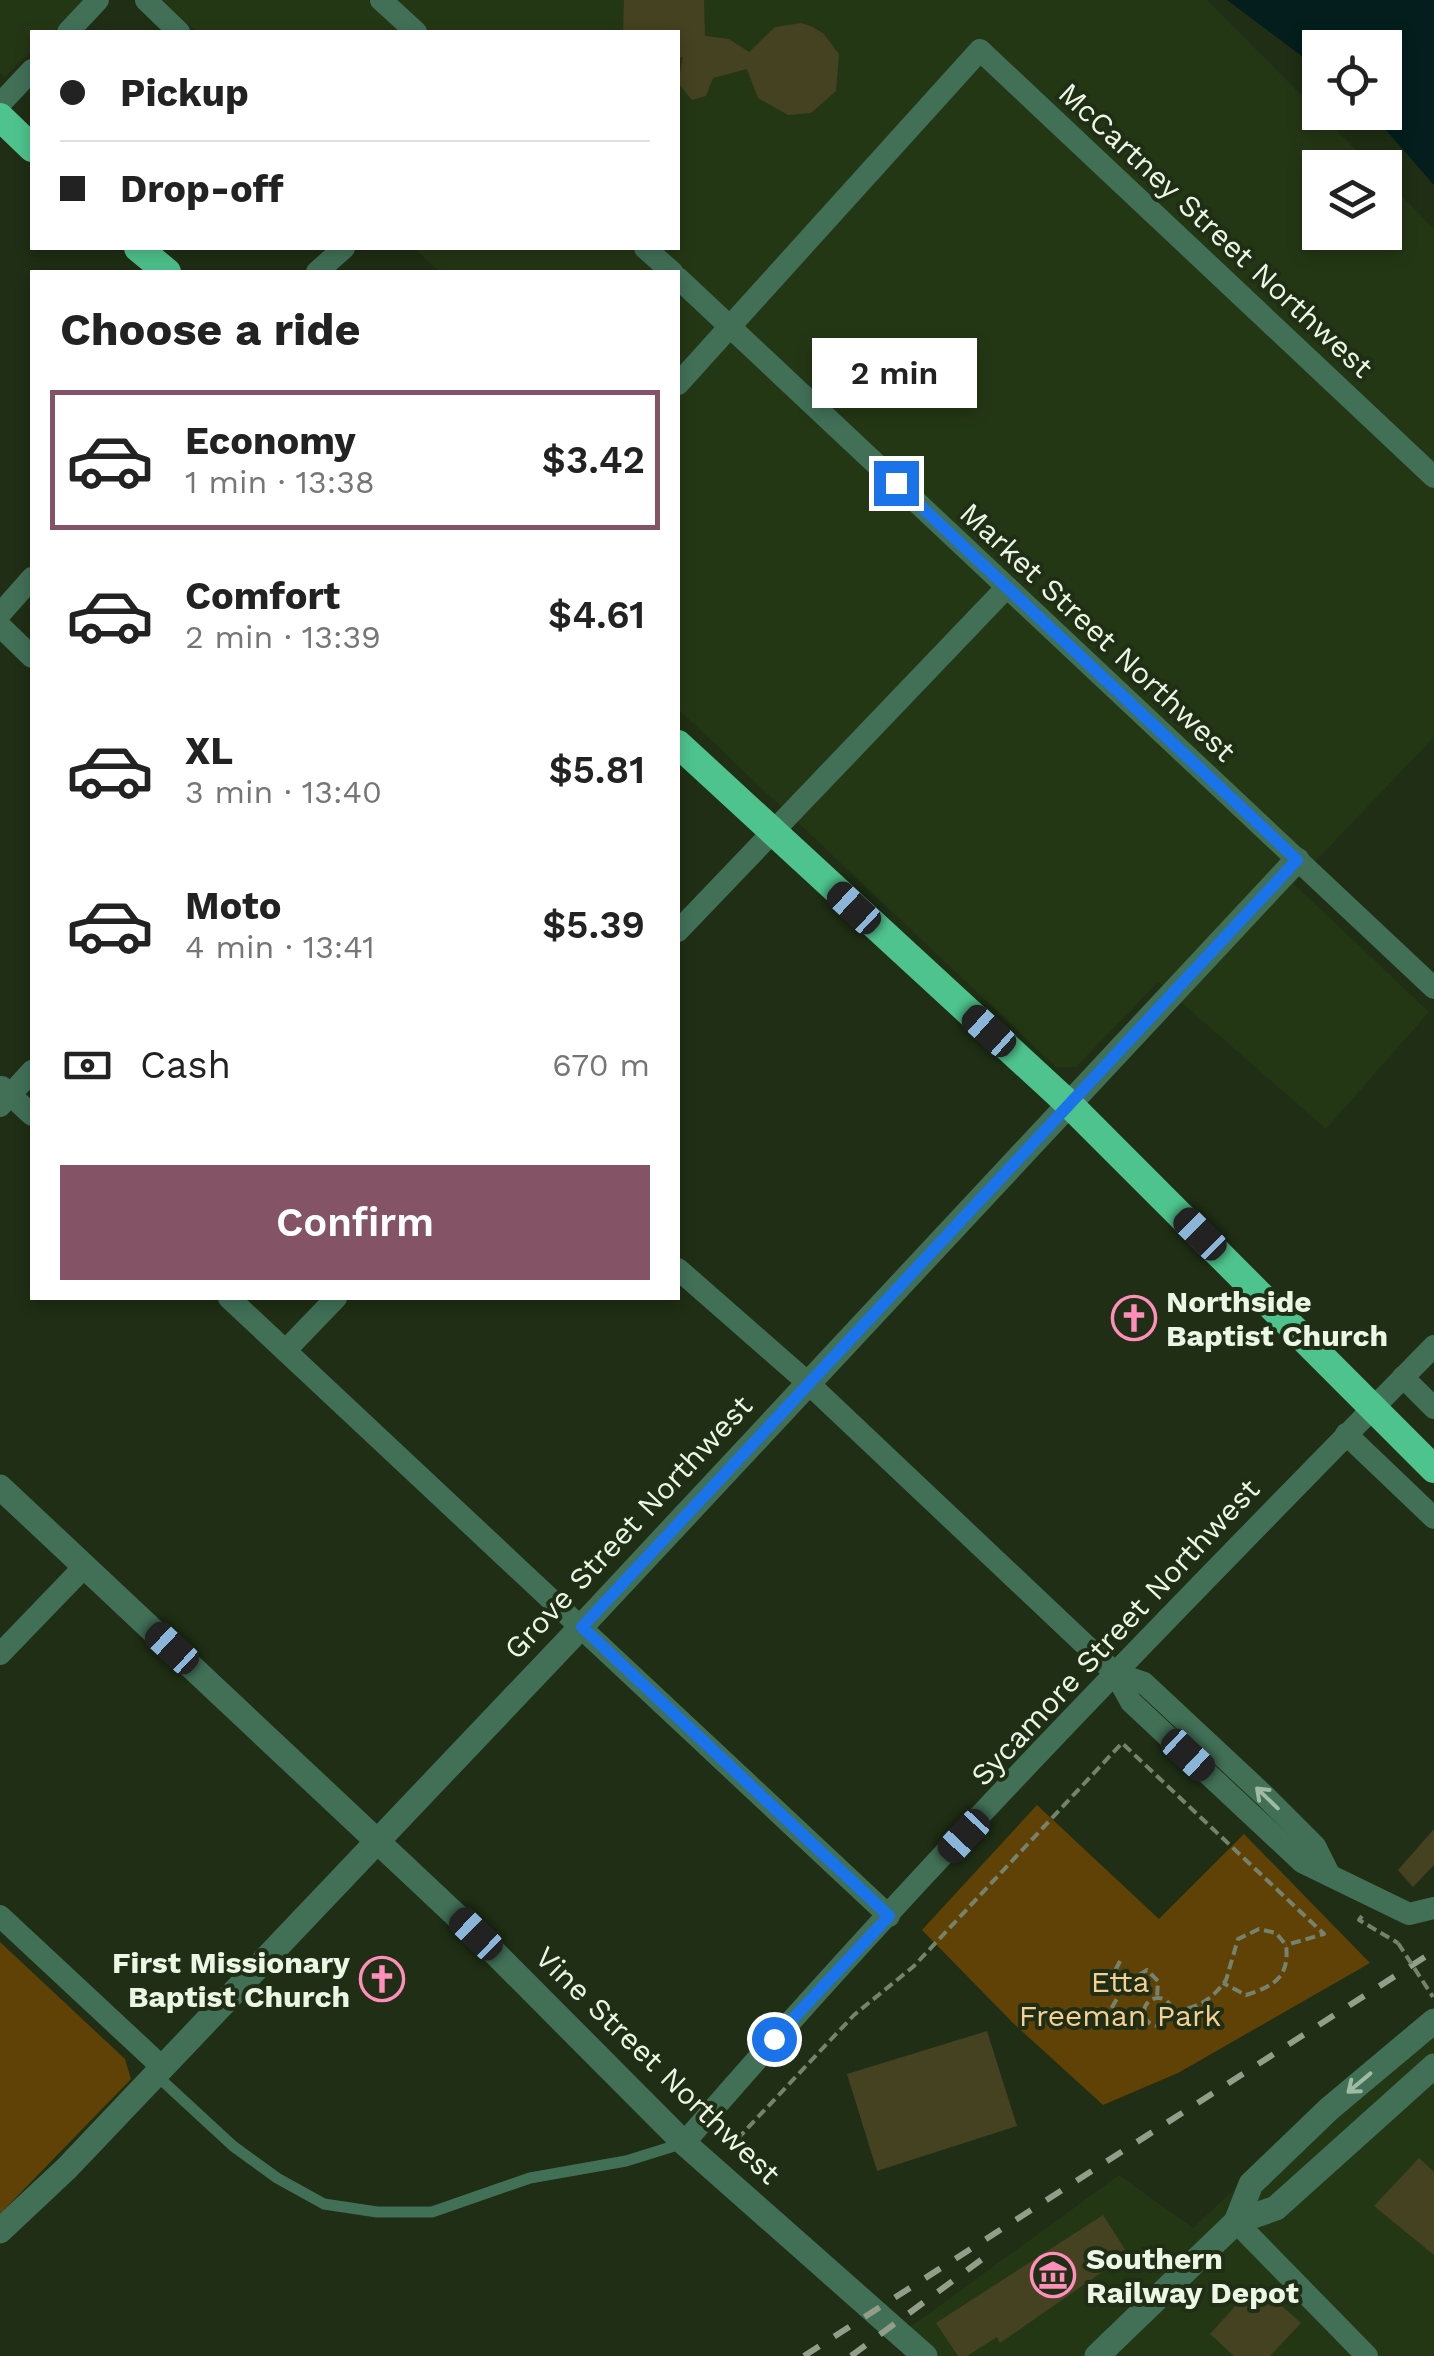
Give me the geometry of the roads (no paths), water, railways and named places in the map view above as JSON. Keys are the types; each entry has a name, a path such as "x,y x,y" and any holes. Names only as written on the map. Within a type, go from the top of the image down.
{"highway":[{"path":"0,117 30,146"},
{"path":"140,250 164,270"},
{"path":"680,746 1070,1105 1434,1470"}],"street":[{"path":"70,30 98,0"},
{"path":"146,0 177,30"},
{"path":"381,0 414,30"},
{"name":"McCartney Street Northwest","path":"729,326 980,50 1434,477"},
{"path":"0,104 30,72"},
{"path":"319,270 342,250"},
{"path":"647,250 670,270"},
{"name":"Market Street Northwest","path":"680,280 1434,988"},
{"path":"680,382 729,326"},
{"path":"0,614 30,580"},
{"path":"680,929 1007,587"},
{"path":"0,626 30,655"},
{"name":"Grove Street Northwest","path":"0,2231 582,1627 1297,860"},
{"path":"30,1073 4,1095 30,1114"},
{"path":"680,1270 807,1382 1116,1673 1131,1702 1302,1862 1408,1914 1434,1908"},
{"path":"231,1300 889,1916"},
{"path":"286,1350 334,1300"},
{"name":"Sycamore Street Northwest","path":"684,2143 1116,1673 1434,1346"},
{"path":"1403,1378 1434,1408"},
{"path":"1346,1434 1434,1518"},
{"name":"Vine Street Northwest","path":"0,1486 377,1839 684,2143 925,2356"},
{"path":"0,1654 84,1567"},
{"path":"0,1916 159,2070"},
{"path":"1097,2356 1236,2222 1251,2184 1329,2108 1434,2021"},
{"path":"1236,2222 1276,2208 1434,2066"},
{"path":"1236,2222 1367,2356"}],"lane":[{"path":"159,2070 233,2146 276,2178 324,2204 377,2212 432,2212 530,2178 626,2162 684,2143"}],"water":[{"path":"1227,0 1434,0 1434,185 1386,130 1402,130 1402,30 1302,30 1302,56"}],"railway":[{"path":"804,2356 1434,1951"},
{"path":"851,2356 985,2257"}],"place":[{"name":"Northside Baptist Church","path":"1134,1318"},
{"name":"First Missionary Baptist Church","path":"382,1979"},
{"name":"Southern Railway Depot","path":"1053,2275"}],"park label":[{"name":"Etta Freeman Park","path":"1120,1998"}]}
